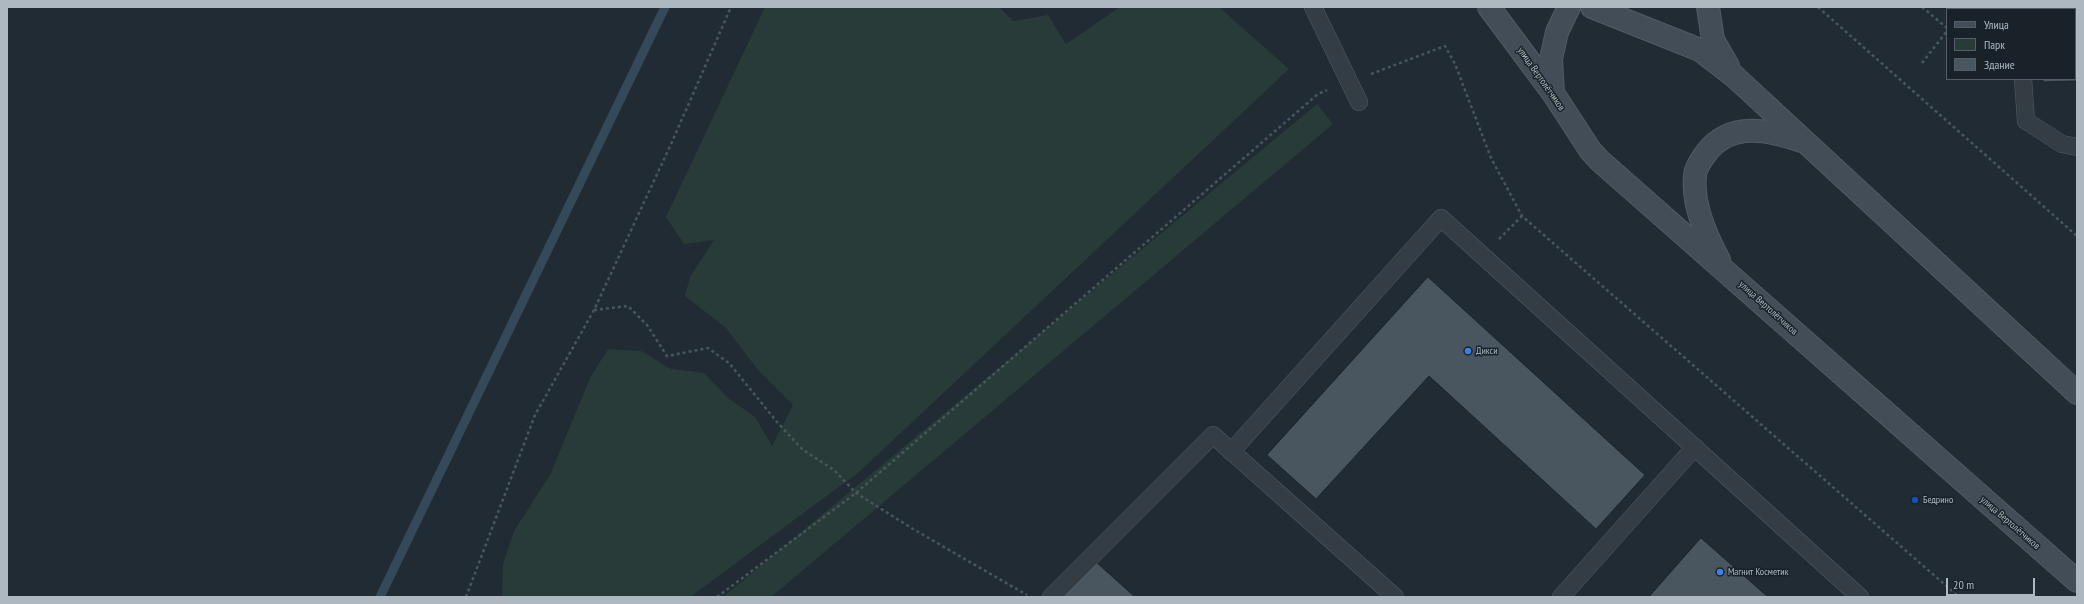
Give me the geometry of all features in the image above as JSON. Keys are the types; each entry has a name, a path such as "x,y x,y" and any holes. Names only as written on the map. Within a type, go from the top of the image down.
{"main road":[{"name":"улица Вертолётчиков","path":"1490,7 1553,93 1590,150 2077,581"},
{"path":"1553,93 1551,59 1557,32 1569,7"},
{"path":"1708,7 1713,40 1735,77"},
{"path":"1600,8 1700,50 1735,77 2077,393"},
{"path":"1722,267 1710,242 1695,196 1694,175 1703,157 1715,141 1736,132 1755,130 1806,142"}],"lane":[{"path":"1313,7 1359,102"},
{"path":"2023,80 2026,121 2062,144 2077,147"},
{"path":"1231,452 1441,218 1860,597"},
{"path":"1051,597 1214,435 1231,452 1395,597"},
{"path":"1561,597 1694,447"}],"path":[{"path":"466,597 535,415 594,310 672,142 731,7"},
{"path":"1818,7 2077,236"},
{"path":"1922,7 1946,28"},
{"path":"1922,63 1946,30"},
{"path":"717,597 856,493 1318,94 1445,46 1455,64 1491,158 1522,216 1959,597"},
{"path":"1482,256 1522,216"},
{"path":"594,310 628,306 647,325 667,356 708,348 729,364 777,422 803,450 834,470 856,493 1030,597"}],"green space":[{"path":"765,7 999,7 1013,21 1048,15 1066,44 1120,7 1219,7 1289,69 859,472 690,597 502,597 503,564 514,531 551,473 590,378 608,349 641,351 671,369 704,373 728,398 755,417 772,446 793,405 758,370 726,328 685,296 690,277 714,240 684,244 666,217"},
{"path":"1317,104 1333,124 771,597 723,597"}],"building":[{"path":"2077,7 2077,81 2043,82 2043,80 2076,80 2076,8 2039,8"},
{"path":"1428,277 1645,475 1596,529 1429,376 1316,499 1267,455"},
{"path":"1701,538 1768,597 1649,597"},
{"path":"1095,561 1135,597 1063,597"}],"waterway":[{"path":"380,597 665,7"}],"place":[{"name":"Дикси","path":"1468,351"},
{"name":"Бедрино","path":"1915,500"},
{"name":"Магнит Косметик","path":"1720,572"}]}
